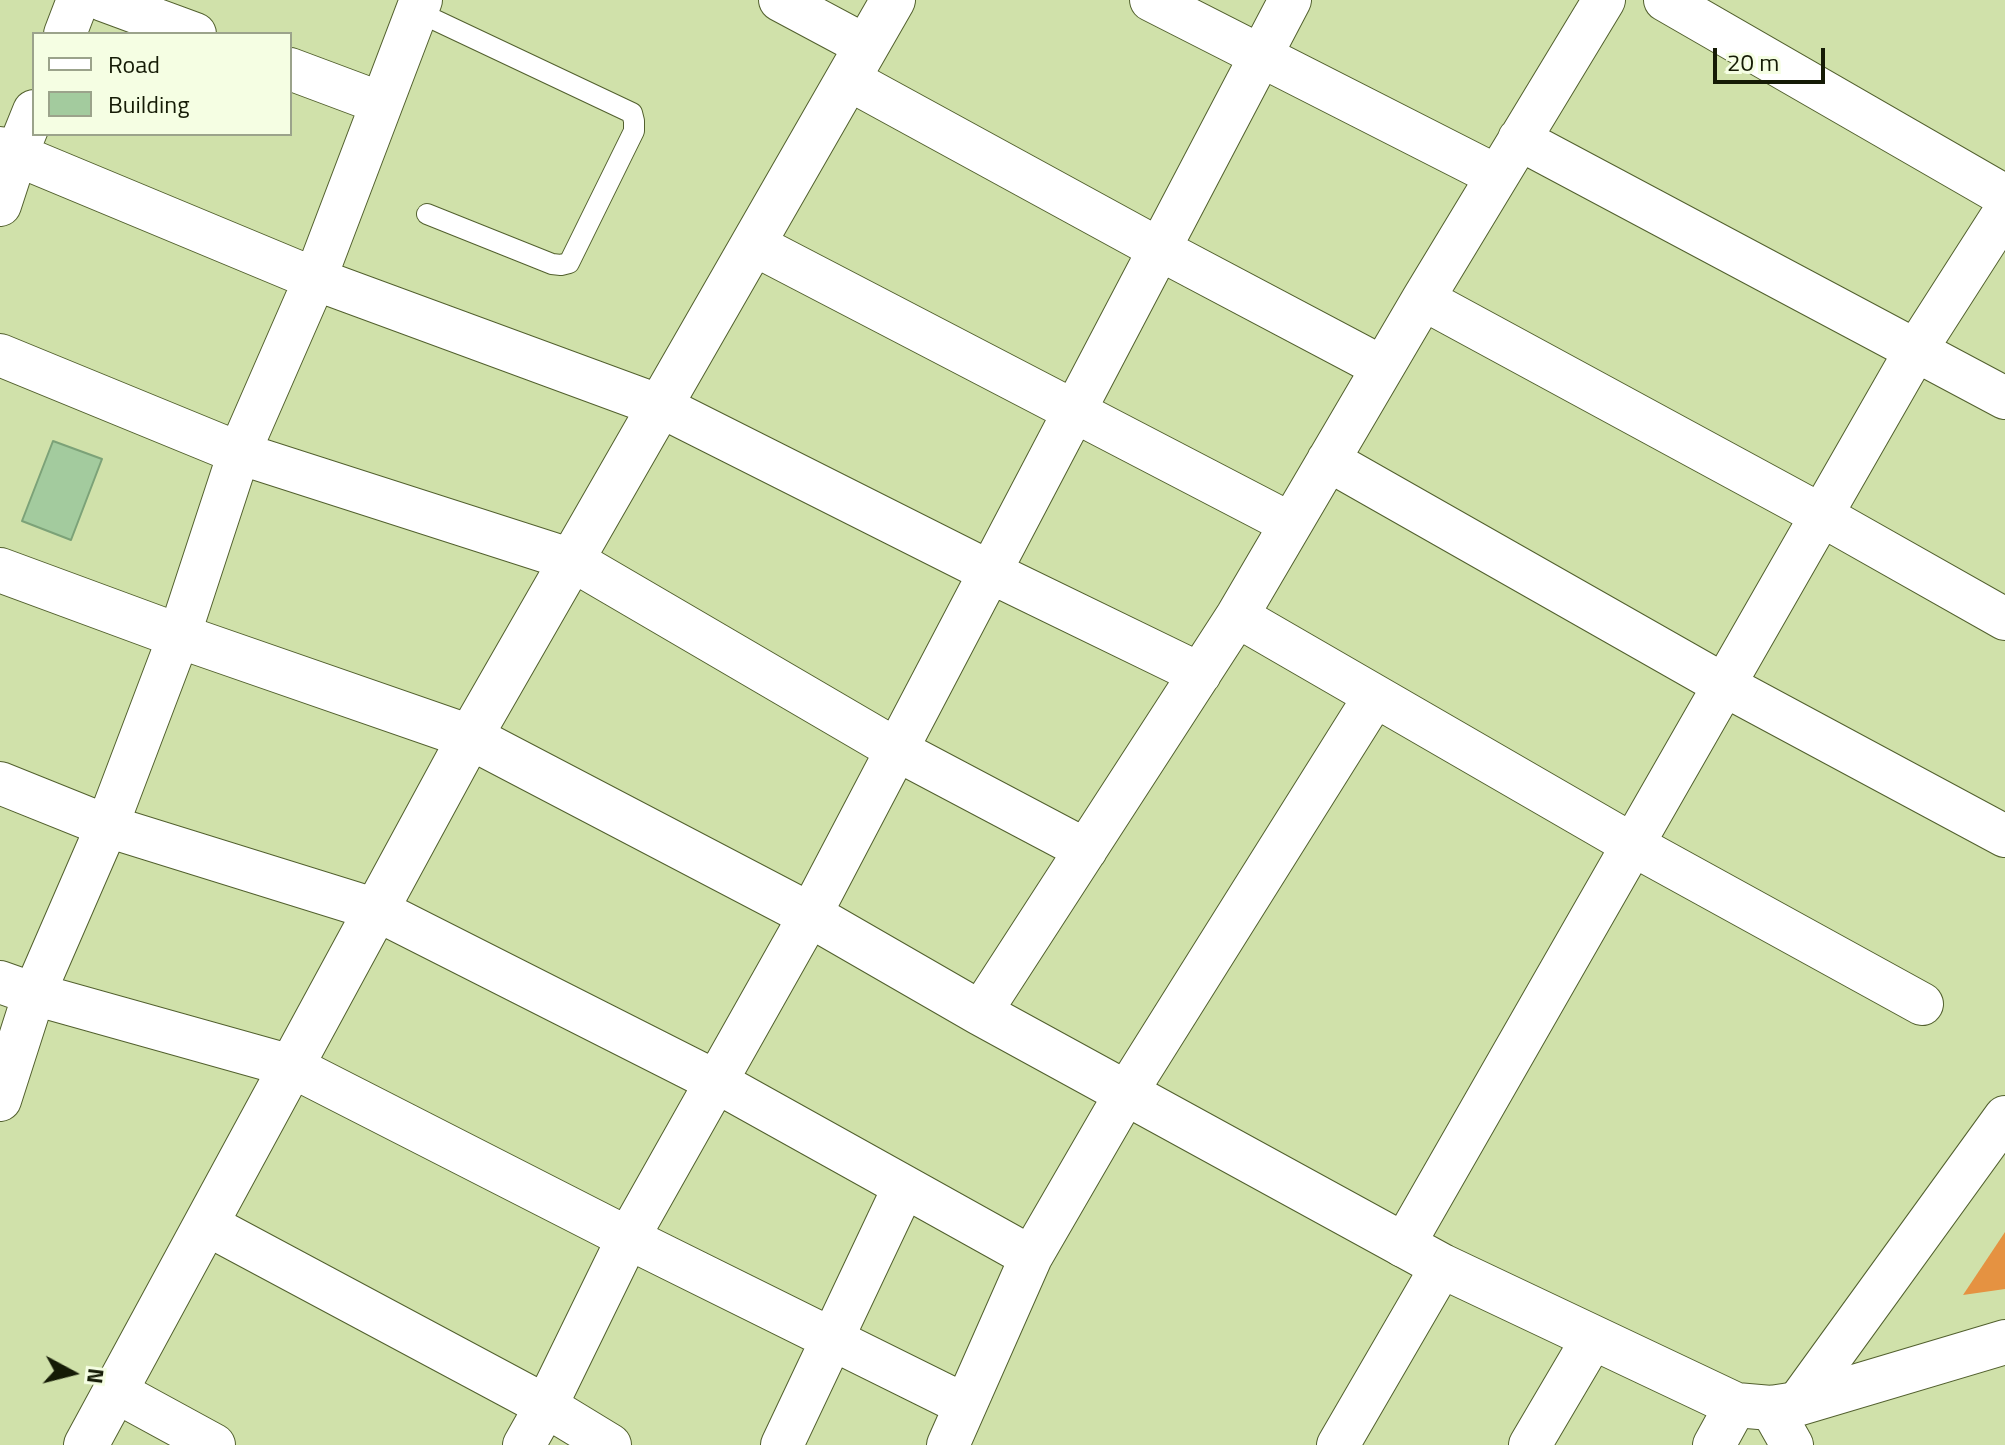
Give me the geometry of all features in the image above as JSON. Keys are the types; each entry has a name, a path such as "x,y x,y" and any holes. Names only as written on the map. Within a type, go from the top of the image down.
{"street":[{"path":"66,32 78,0"},
{"path":"103,0 190,32"},
{"path":"780,0 857,62 1159,249 1382,367"},
{"path":"86,1445 470,737 893,0"},
{"path":"1151,0 1497,176"},
{"path":"524,1445 628,1238 810,915 1290,0"},
{"path":"980,1013 1237,616 1382,367 1604,0"},
{"path":"1665,0 2005,196"},
{"path":"0,1100 17,988 107,826 179,636 239,453 315,279 418,6"},
{"path":"292,70 381,103"},
{"path":"0,205 8,151 32,114"},
{"path":"1519,139 2005,398"},
{"path":"8,151 315,279 660,406 1200,674"},
{"path":"1403,1246 1916,350 2005,211"},
{"path":"753,244 1291,524"},
{"path":"1423,299 1821,515 2005,619"},
{"path":"0,355 239,453 572,560 897,750 1086,850"},
{"path":"1328,460 1724,685 2005,836"},
{"path":"0,570 470,737 810,915 980,1013 1403,1246 1593,1338 1774,1416"},
{"path":"1237,616 1633,845 1922,1004"},
{"path":"948,1445 1031,1257 1126,1093 1375,696"},
{"path":"0,783 107,826 377,910 715,1081 1031,1257"},
{"path":"17,988 291,1066 965,1405"},
{"path":"1774,1416 2005,1117"},
{"path":"782,1445 904,1187"},
{"path":"206,1224 546,1406 610,1445"},
{"path":"1338,1445 1442,1266"},
{"path":"1530,1445 1593,1338"},
{"path":"1714,1445 1774,1416 2005,1342"},
{"path":"115,1391 214,1445"}],"lane":[{"path":"418,6 632,113 634,121 634,131 569,263 552,264 427,214"}],"shaded area":[{"path":"2005,1232 2005,1289 1963,1295"}],"building":[{"path":"53,441 102,459 71,540 22,521"}]}
